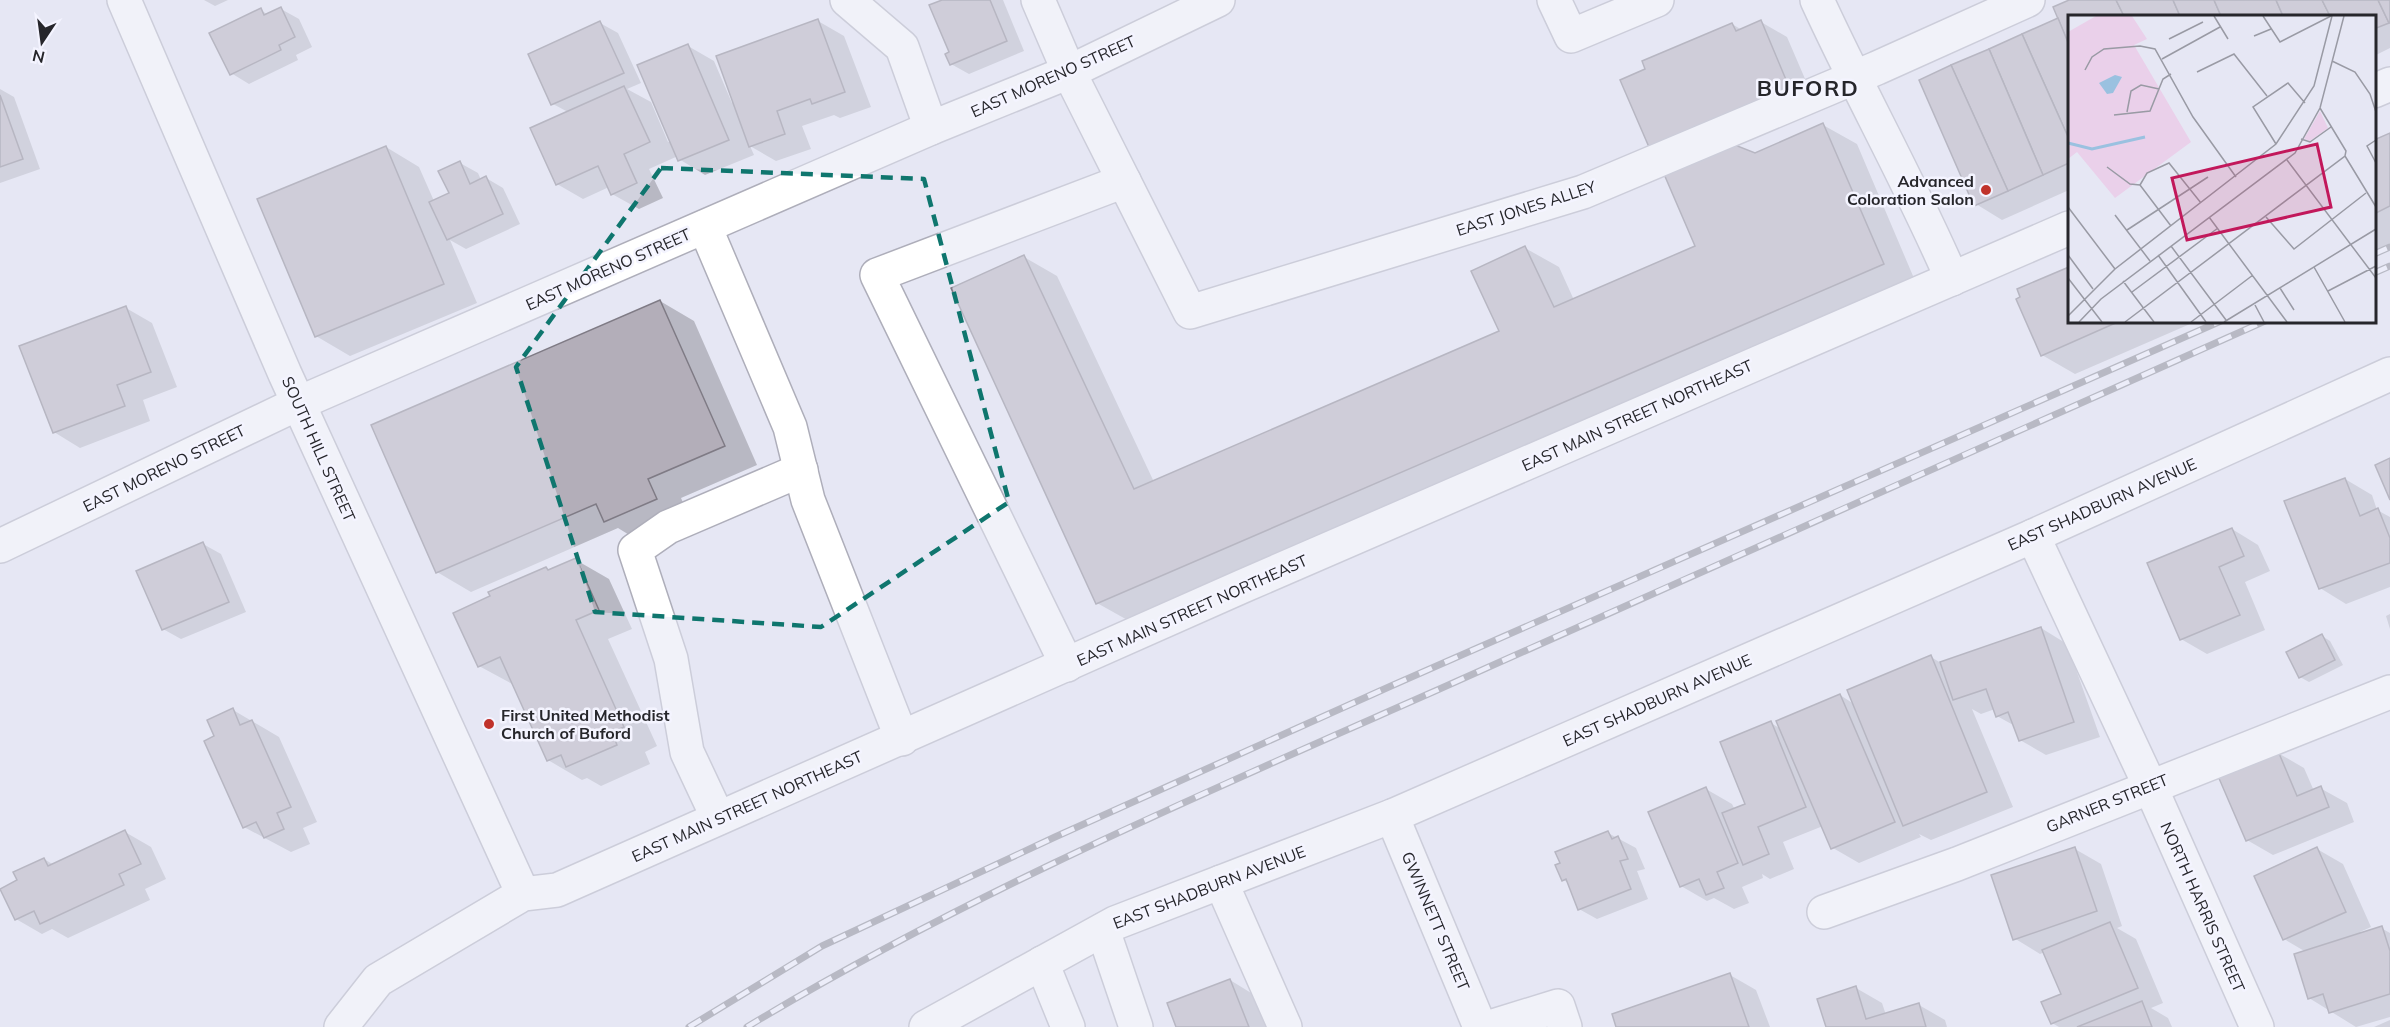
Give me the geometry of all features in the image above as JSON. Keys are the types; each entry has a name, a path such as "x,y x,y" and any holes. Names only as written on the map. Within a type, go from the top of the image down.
{"street":[{"name":"SOUTH HILL STREET","path":"124,0 299,403 523,894"},
{"path":"847,0 902,47 931,128"},
{"path":"1038,0 1069,72 1124,181 877,275 1067,665"},
{"name":"EAST MORENO STREET","path":"0,546 299,403 931,128 1069,72 1218,0"},
{"path":"1554,0 1571,36 1657,0"},
{"path":"1817,0 1852,78 1934,236 1952,279"},
{"name":"EAST JONES ALLEY","path":"1124,181 1190,312 1583,192 1852,78 2028,0"},
{"path":"2375,90 2390,84"},
{"path":"705,227 790,427 808,500 902,739"},
{"name":"EAST MAIN STREET NORTHEAST","path":"341,1027 378,980 523,894 557,890 1254,581 2068,228"},
{"name":"EAST SHADBURN AVENUE","path":"926,1027 1115,923 1392,816 2033,536 2390,374"},
{"path":"717,818 687,752 671,658 635,550 668,527 801,470"},
{"name":"NORTH HARRIS STREET","path":"2033,536 2150,786 2257,1027"},
{"name":"GARNER STREET","path":"1824,912 1957,864 2390,692"},
{"name":"GWINNETT STREET","path":"1392,816 1480,1027"},
{"path":"1221,882 1285,1027"},
{"path":"1103,930 1136,1027"},
{"path":"1042,963 1068,1027"},
{"path":"1490,1027 1558,1006 1565,1027"}],"highlighted area":[{"path":"661,168 924,179 1009,502 821,627 595,612 516,367"}],"building":[{"path":"942,0 990,0 1007,41 950,65 945,54 949,52 929,5"},
{"path":"2069,0 2116,0 2124,15 2068,15 2068,43 2053,7"},
{"path":"2116,0 2173,0 2180,15 2124,15"},
{"path":"2173,0 2214,0 2221,15 2180,15"},
{"path":"2214,0 2276,0 2283,15 2221,15"},
{"path":"2276,0 2322,0 2330,15 2283,15"},
{"path":"2322,0 2378,0 2389,23 2375,29 2375,15 2330,15"},
{"path":"2378,0 2390,0 2389,23"},
{"path":"281,7 295,37 279,45 281,50 230,75 209,33 261,8 264,15"},
{"path":"2058,18 2068,43 2068,137 2022,34"},
{"path":"818,19 845,92 812,104 810,99 777,111 785,134 749,147 716,56"},
{"path":"1761,20 1792,94 1652,154 1620,80 1645,69 1642,61 1732,23 1736,31"},
{"path":"600,21 624,73 551,105 528,54"},
{"path":"2022,34 2068,137 2068,163 2043,175 1989,49"},
{"path":"688,44 729,140 678,161 637,65"},
{"path":"1989,49 2043,175 2008,191 1951,65"},
{"path":"1951,65 2008,191 1974,206 1919,80"},
{"path":"624,86 650,142 624,154 637,183 611,195 598,166 556,185 530,128"},
{"path":"0,95 23,159 0,167"},
{"path":"1823,123 1884,264 1096,604 951,288 1024,255 1134,489 1499,331 1471,271 1525,246 1554,307 1695,246 1664,174 1730,143 1755,153"},
{"path":"2390,133 2390,206 2375,214 2375,140"},
{"path":"386,146 444,284 315,337 257,199"},
{"path":"460,161 470,184 486,176 503,214 447,240 429,202 449,193 438,171"},
{"path":"2068,267 2068,322 2118,322 2041,356 2016,299 2020,297 2017,289"},
{"path":"660,300 725,446 648,479 657,499 604,522 596,504 436,573 371,425"},
{"path":"126,306 151,372 117,385 125,406 53,433 19,346"},
{"path":"2390,458 2390,500 2375,465"},
{"path":"2345,478 2360,516 2378,508 2390,538 2390,563 2319,589 2284,501"},
{"path":"2232,528 2244,556 2219,567 2240,615 2180,640 2147,563"},
{"path":"203,542 229,602 162,630 136,571"},
{"path":"576,558 599,610 576,620 624,727 612,732 617,745 566,767 561,755 547,761 500,657 478,667 453,613 490,596 488,592 546,567 548,570"},
{"path":"2041,627 2074,722 2019,741 2008,712 1996,717 1986,689 1953,700 1940,662"},
{"path":"2322,634 2335,660 2299,678 2286,652"},
{"path":"1931,655 1987,792 1903,826 1847,690"},
{"path":"1840,694 1895,822 1831,849 1776,721"},
{"path":"233,708 240,725 252,720 291,807 277,813 284,829 264,838 256,822 243,828 204,741 214,736 207,720"},
{"path":"1771,721 1806,807 1758,827 1769,854 1743,865 1722,813 1745,804 1720,742"},
{"path":"2278,751 2297,796 2321,786 2329,807 2246,841 2218,776"},
{"path":"1706,787 1738,863 1717,872 1724,888 1706,895 1699,879 1680,887 1648,812"},
{"path":"125,830 141,864 119,874 124,885 40,924 34,911 15,920 0,889 17,880 13,872 44,858 48,866"},
{"path":"1608,831 1612,839 1618,836 1628,859 1620,861 1631,889 1578,910 1566,879 1562,881 1555,865 1560,863 1555,852"},
{"path":"2075,847 2097,911 2013,940 1991,875"},
{"path":"2317,847 2346,912 2283,940 2254,876"},
{"path":"2110,922 2138,988 2051,1024 2041,1002 2061,994 2042,950"},
{"path":"2382,926 2390,951 2390,994 2329,1013 2323,994 2308,999 2294,954"},
{"path":"1730,973 1749,1027 1616,1027 1612,1014"},
{"path":"1230,979 1249,1027 1176,1027 1167,1003"},
{"path":"1856,986 1866,1019 1919,1003 1926,1027 1826,1027 1817,999"},
{"path":"2142,1001 2152,1027 2077,1027"}],"railway":[{"path":"2375,254 2390,247"},
{"path":"2375,273 2390,266"},
{"path":"689,1027 822,946 1055,837 1391,686 2219,322"},
{"path":"747,1027 914,933 1085,848 2263,322"}],"place":[{"name":"Advanced Coloration Salon","path":"1986,190"},
{"name":"First United Methodist Church of Buford","path":"489,724"}],"district":[{"name":"BUFORD","path":"1808,88"}]}
